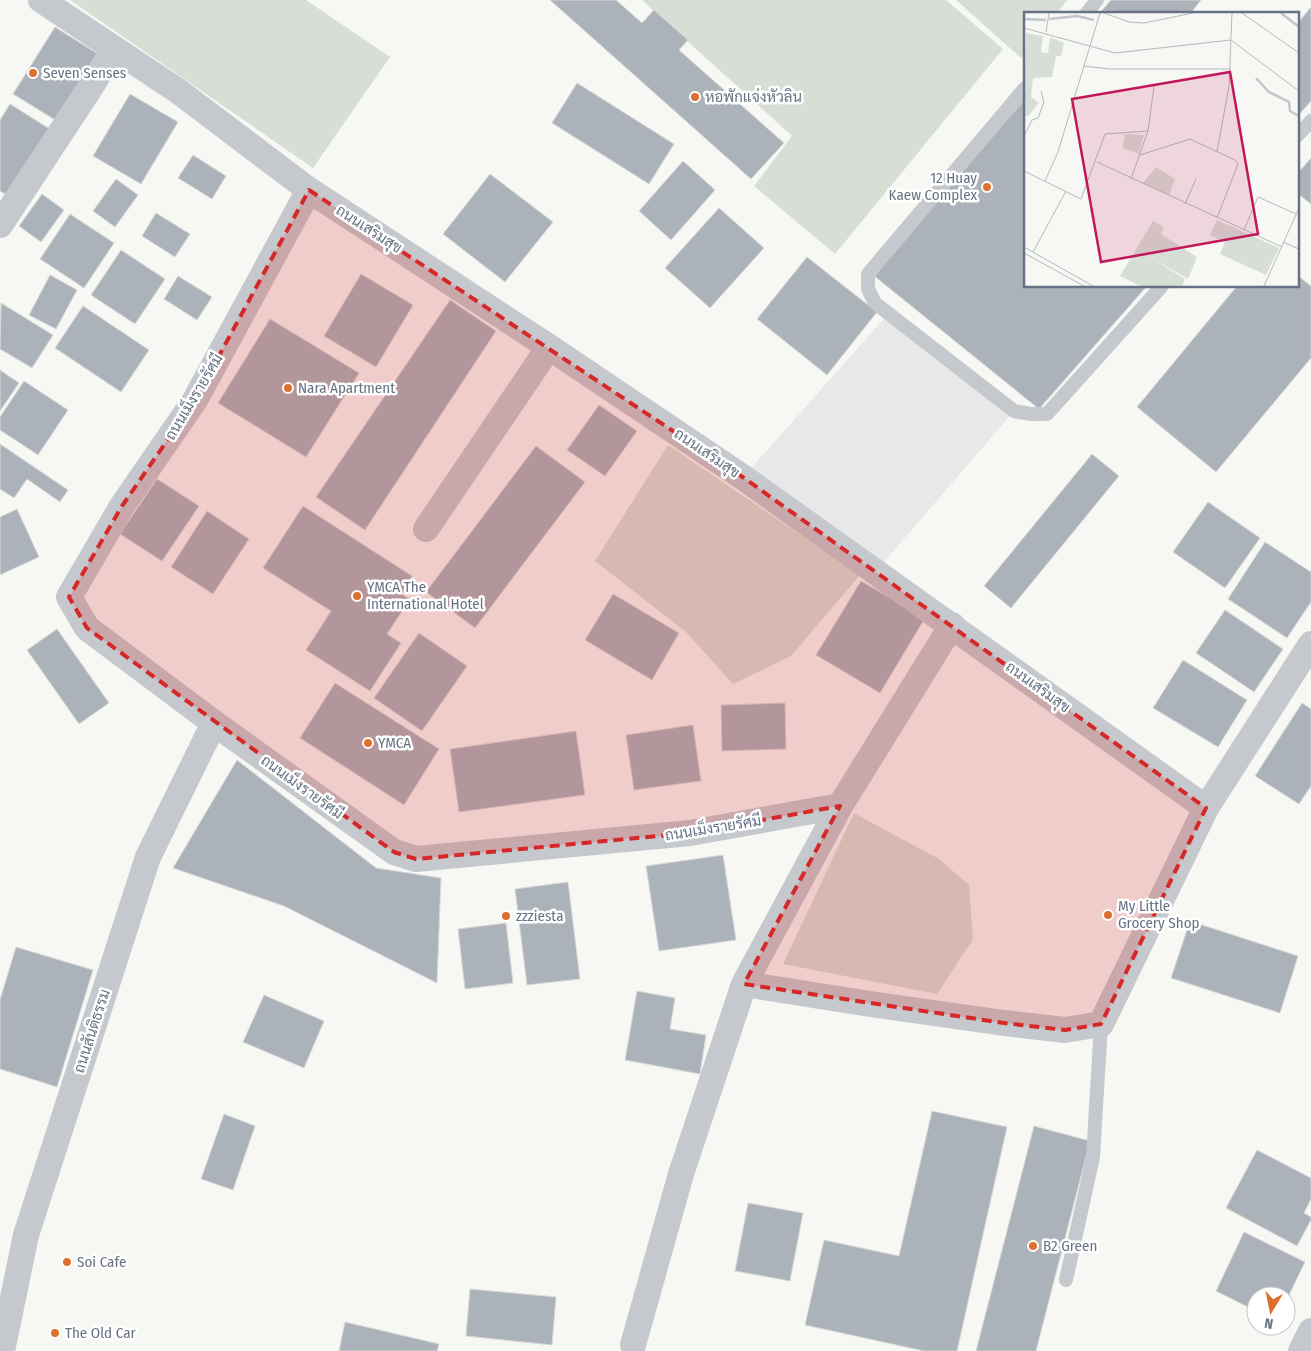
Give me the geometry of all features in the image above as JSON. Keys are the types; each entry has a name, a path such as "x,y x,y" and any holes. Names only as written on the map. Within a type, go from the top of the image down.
{"street":[{"name":"ถนนเสริมสุข","path":"40,0 178,92 309,190 549,347 744,478 1206,808"},
{"path":"0,225 92,86 114,49"},
{"name":"ถนนเม็งรายรัศมี","path":"309,190 195,400 122,506 69,597 87,628 214,723 394,852 416,860 690,833 840,806"},
{"path":"426,529 549,347"},
{"path":"634,1345 681,1174 744,984 840,806 952,625"},
{"path":"744,984 870,1004 1065,1030 1101,1024 1206,808 1311,644"},
{"name":"ถนนสันติธรรม","path":"2,1351 26,1235 148,857 214,723"},
{"path":"1301,1351 1311,1331"}],"lane":[{"path":"1088,12 1097,0"},
{"path":"1024,89 868,274 868,289 875,303 1014,411 1047,414 1160,288"},
{"path":"1298,135 1311,121"},
{"path":"1066,1280 1093,1157 1101,1024"}],"highlighted area":[{"path":"309,190 744,478 1206,808 1101,1024 1065,1030 1004,1023 744,984 840,806 690,833 416,859 394,852 87,628 69,597 122,506 195,400"}],"shaded area":[{"path":"70,0 306,0 390,57 313,168"},
{"path":"642,0 946,0 1003,49 835,254 754,186 792,136"},
{"path":"956,0 1067,0 1058,12 1024,12 1024,55 1021,58"},
{"path":"889,313 1014,411 877,570 746,474"},
{"path":"668,445 860,575 791,656 733,684 686,632 595,561"},
{"path":"854,813 939,859 969,885 973,939 937,994 783,964"}],"building":[{"name":"หอพักแจ่งหัวลิน","path":"550,0 616,0 642,23 654,10 688,40 679,50 784,143 751,179"},
{"path":"1111,0 1201,0 1192,12 1101,12"},
{"path":"1311,7 1311,101 1298,116 1298,23"},
{"path":"55,27 98,54 57,121 13,94"},
{"path":"577,83 674,144 649,184 552,123"},
{"path":"130,94 178,122 141,184 93,156"},
{"name":"12 Huay Kaew Complex","path":"1024,100 1024,288 1145,288 1039,409 873,275"},
{"path":"10,104 53,131 12,198 0,191 0,120"},
{"path":"193,155 226,176 212,199 178,178"},
{"path":"1311,158 1311,204 1298,194 1298,173"},
{"path":"683,161 715,190 671,240 639,211"},
{"path":"490,174 553,222 505,282 443,234"},
{"path":"116,179 138,195 115,227 93,211"},
{"path":"42,194 64,210 41,242 19,226"},
{"path":"719,208 764,248 710,308 665,268"},
{"path":"156,213 190,234 175,257 142,236"},
{"path":"70,214 114,243 84,288 40,259"},
{"path":"121,250 165,279 135,324 91,295"},
{"path":"807,257 877,312 827,375 757,319"},
{"path":"361,274 413,305 376,367 324,336"},
{"path":"50,275 77,290 56,329 29,315"},
{"path":"178,276 212,297 197,320 164,299"},
{"path":"1298,276 1311,286 1311,358 1216,472 1137,407 1235,288 1298,288"},
{"path":"450,300 496,331 365,530 316,497"},
{"path":"1,303 53,335 32,368 0,349"},
{"path":"83,306 149,350 121,392 55,348"},
{"name":"Nara Apartment","path":"270,319 359,373 306,457 218,403"},
{"path":"0,370 19,383 0,411"},
{"path":"24,381 68,410 38,455 0,430 0,417"},
{"path":"599,405 637,431 605,476 567,450"},
{"path":"0,444 68,490 60,502 27,479 14,498 0,489"},
{"path":"536,446 585,482 475,628 426,592"},
{"path":"1092,454 1119,476 1011,608 984,586"},
{"path":"157,479 199,506 162,561 120,534"},
{"path":"1208,502 1260,538 1225,588 1173,552"},
{"name":"YMCA The International Hotel","path":"303,506 412,576 401,594 410,599 387,634 401,643 370,691 306,650 331,611 263,568"},
{"path":"17,509 39,557 0,575 0,517"},
{"path":"207,511 249,539 213,594 171,567"},
{"path":"1265,542 1311,572 1311,602 1287,638 1228,599"},
{"path":"861,581 925,618 880,693 816,655"},
{"path":"613,594 679,633 652,680 585,640"},
{"path":"1225,610 1283,649 1254,692 1196,653"},
{"path":"57,629 109,703 79,724 27,650"},
{"path":"419,633 467,666 422,731 374,698"},
{"path":"1183,660 1247,700 1218,747 1153,708"},
{"path":"335,683 439,749 404,805 300,738"},
{"path":"785,703 786,749 722,751 721,705"},
{"path":"1302,703 1311,709 1311,786 1299,804 1255,776"},
{"path":"693,725 701,781 634,790 626,735"},
{"path":"576,731 585,795 459,812 450,749"},
{"path":"237,760 376,868 441,878 437,983 284,906 173,868"},
{"path":"723,855 736,940 659,951 646,866"},
{"path":"568,882 580,979 527,985 515,889"},
{"path":"1190,921 1298,956 1280,1013 1171,978"},
{"path":"506,923 513,983 465,989 458,929"},
{"path":"16,947 93,970 57,1087 0,1069 0,1000"},
{"path":"637,991 675,998 670,1029 706,1035 700,1074 625,1060"},
{"path":"264,995 324,1021 304,1068 243,1042"},
{"path":"932,1111 1007,1127 957,1351 924,1351 805,1325 824,1240 899,1256"},
{"path":"224,1114 255,1126 233,1190 201,1179"},
{"name":"B2 Green","path":"1034,1126 1090,1141 1036,1351 976,1351"},
{"path":"1257,1150 1311,1178 1311,1199 1304,1213 1311,1217 1311,1220 1297,1246 1226,1208"},
{"path":"748,1203 803,1213 790,1281 735,1271"},
{"path":"1244,1232 1305,1262 1293,1286 1246,1286 1246,1306 1216,1291"},
{"path":"470,1289 556,1297 552,1345 466,1336"},
{"path":"345,1322 439,1344 437,1351 339,1351"}],"place":[{"name":"Seven Senses","path":"33,73"},
{"name":"หอพักแจ่งหัวลิน","path":"695,97"},
{"name":"12 Huay Kaew Complex","path":"987,187"},
{"name":"Nara Apartment","path":"288,388"},
{"name":"YMCA The International Hotel","path":"357,596"},
{"name":"YMCA","path":"368,743"},
{"name":"My Little Grocery Shop","path":"1108,915"},
{"name":"zzziesta","path":"506,916"},
{"name":"B2 Green","path":"1033,1246"},
{"name":"Soi Cafe","path":"67,1262"},
{"name":"The Old Car","path":"55,1333"}]}
